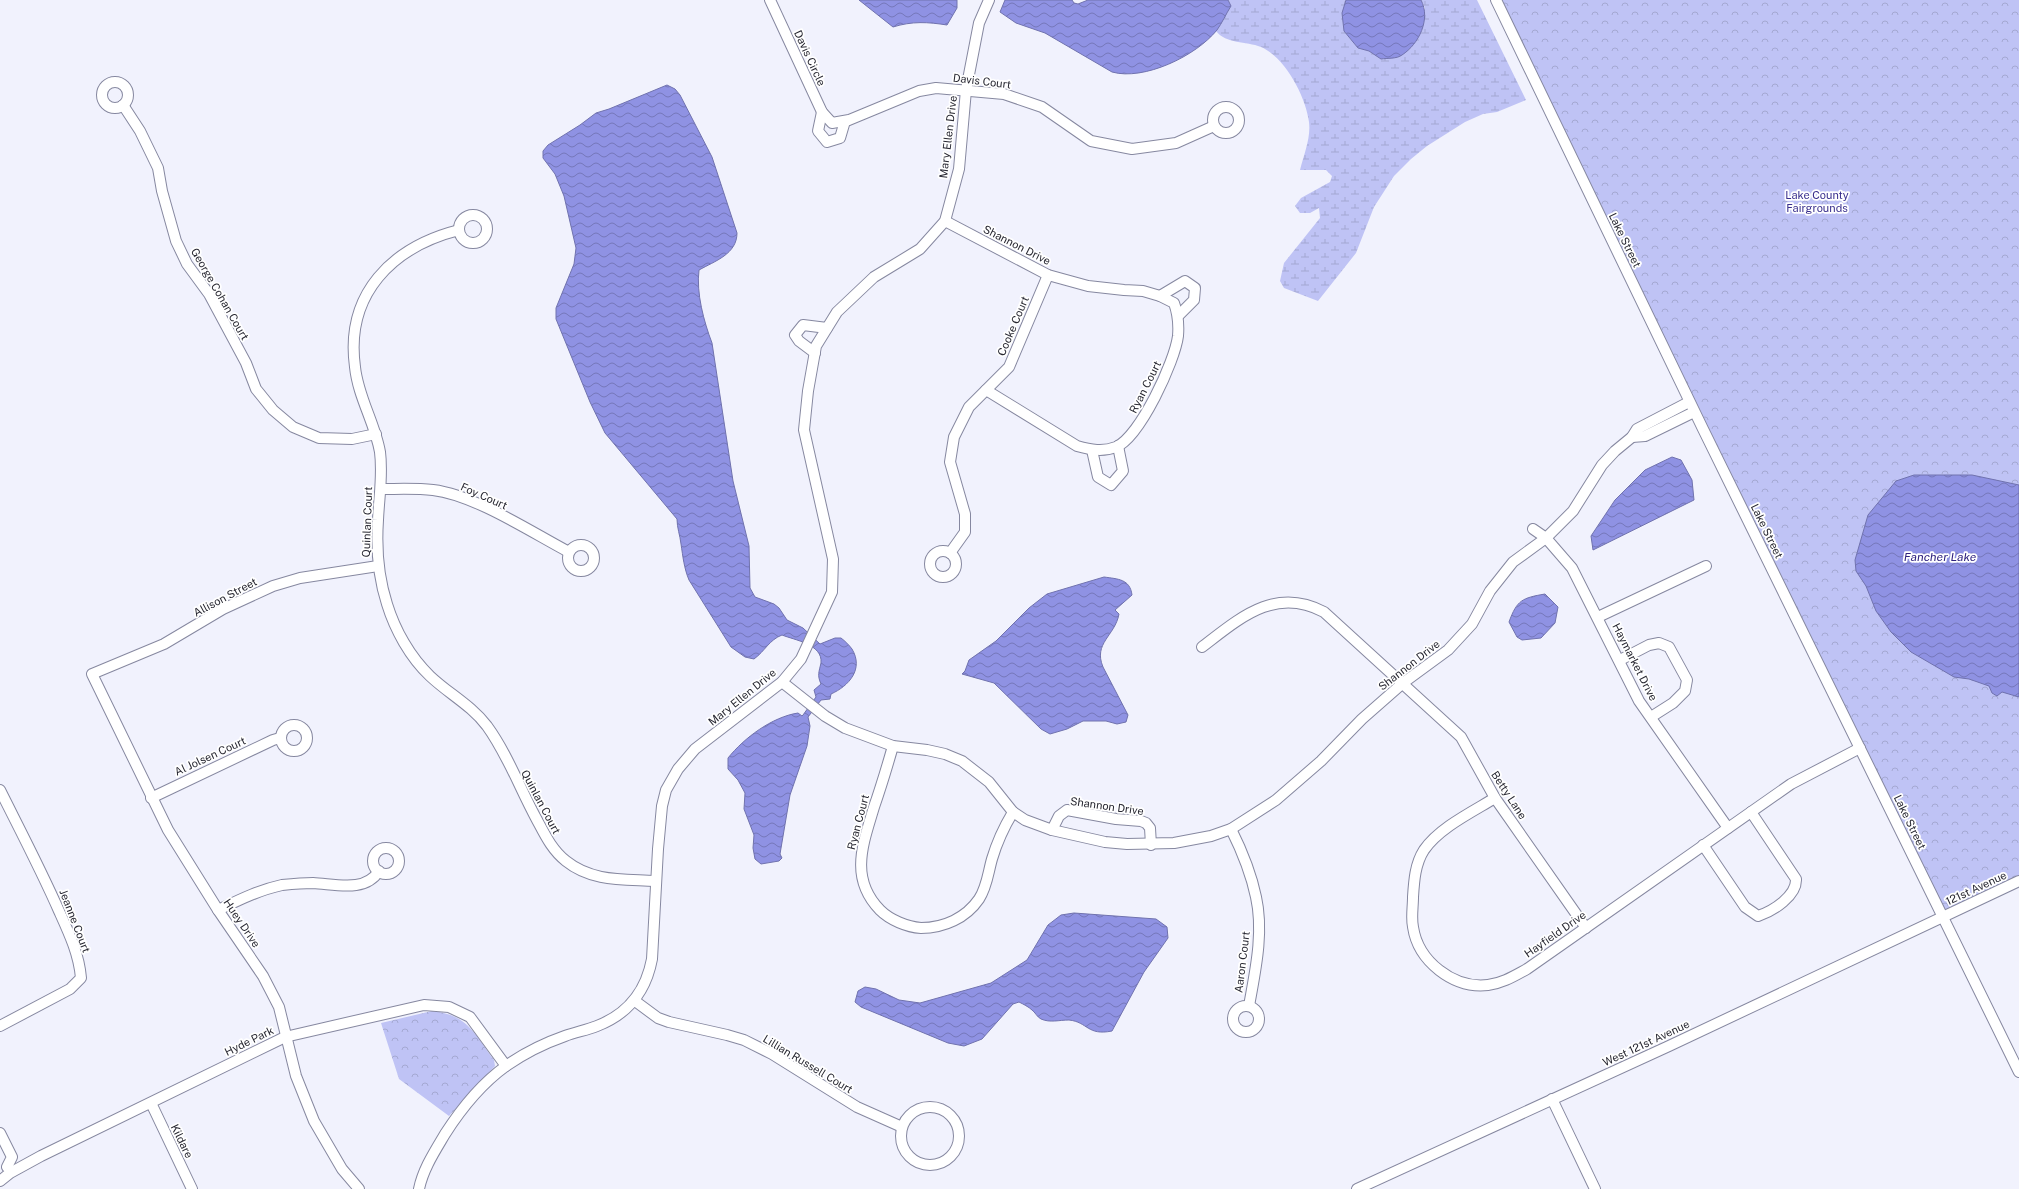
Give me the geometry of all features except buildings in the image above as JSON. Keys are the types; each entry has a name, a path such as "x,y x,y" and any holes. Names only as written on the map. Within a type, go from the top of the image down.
{"street":[{"name":"Davis Circle","path":"770,0 822,112 832,123"},
{"name":"Mary Ellen Drive","path":"419,1189 421,1179 435,1150 455,1119 478,1091 506,1066 564,1036 610,1021 635,1001 644,986 651,966 655,881 662,806 666,790 678,769 695,749 782,682 801,659 832,592 833,559 804,430 808,391 816,346 837,312 874,277 920,249 945,221 959,168 966,90 979,23 989,0"},
{"name":"Lake Street","path":"1496,0 1689,402 1944,916 2019,1072"},
{"name":"Davis Court","path":"832,123 845,121 920,91 936,88 1004,94 1042,107 1091,141 1132,149 1176,143 1214,126"},
{"name":"George Cohan Court","path":"123,105 140,131 158,168 162,191 176,241 187,264 209,294 246,363 256,389 273,410 293,427 320,438 352,439 376,434"},
{"path":"822,112 818,131 827,142 840,138 845,121"},
{"name":"Shannon Drive","path":"945,221 1048,275 1088,286 1143,291 1160,296 1174,303"},
{"name":"Quinlan Court","path":"459,230 424,241 396,259 370,288 358,314 355,334 355,368 361,392 376,434 380,452 381,489 377,543 378,566 387,605 407,649 431,677 465,703 487,727 545,836 559,855 575,868 589,874 604,878 655,881"},
{"name":"Cooke Court","path":"950,553 965,532 965,514 950,462 954,437 969,407 1008,367 1048,275"},
{"path":"1160,296 1185,281 1195,288 1194,300 1178,316"},
{"name":"Ryan Court","path":"1118,446 1135,430 1147,413 1171,363 1178,336 1178,316 1174,303"},
{"path":"815,354 799,342 795,335 803,325 827,328"},
{"path":"986,390 1077,446 1092,450 1106,450 1118,446 1123,471 1111,485 1098,477 1092,450"},
{"name":"Shannon Drive","path":"782,682 804,702 845,728 893,746 946,754 962,761 989,782 1013,812 1025,820 1052,830 1104,842 1151,844 1193,840 1231,829 1276,800 1321,761 1362,719 1403,683 1448,650 1472,624 1490,591 1513,562 1546,538 1574,511 1602,465 1632,437 1637,429 1689,402"},
{"path":"1632,437 1645,436 1694,412"},
{"name":"Foy Court","path":"381,489 433,490 457,496 480,505 569,552"},
{"name":"Haymarket Drive","path":"1533,529 1546,538 1572,568 1620,660 1639,701 1728,828"},
{"name":"Allison Street","path":"92,674 164,644 223,609 273,586 300,578 378,566"},
{"path":"1598,618 1706,566"},
{"name":"Betty Lane","path":"1202,647 1240,619 1260,609 1291,601 1310,604 1324,612 1461,737 1495,798 1586,928"},
{"path":"1620,660 1649,645 1659,643 1669,647 1687,680 1685,691 1673,703 1651,717"},
{"name":"Huey Drive","path":"92,674 151,798 168,830 218,910 263,976 279,1007 285,1037 296,1076 314,1121 342,1169 358,1189"},
{"name":"Al Jolsen Court","path":"151,798 280,738"},
{"name":"Ryan Court","path":"893,746 865,836 861,853 861,870 869,896 884,913 894,919 917,928 930,928 958,919 968,911 979,900 984,888 998,839 1013,812"},
{"name":"Hayfield Drive","path":"1495,798 1440,833 1424,851 1417,867 1412,914 1412,927 1416,939 1424,955 1433,966 1453,978 1468,984 1487,985 1507,980 1527,969 1805,775 1860,748"},
{"name":"Jeanne Court","path":"0,790 50,890 70,936 80,968 80,978 70,989 41,1006 0,1026"},
{"name":"Shannon Drive","path":"1052,830 1059,816 1067,810 1116,819 1141,821 1150,828 1151,844"},
{"path":"1703,845 1746,907 1758,916 1765,913 1792,894 1796,886 1796,879 1751,812"},
{"name":"Aaron Court","path":"1231,829 1245,858 1257,899 1259,940 1249,1006"},
{"path":"218,910 270,888 297,884 351,886 361,884 376,876 379,871"},
{"name":"121st Avenue","path":"1944,916 2019,881"},
{"name":"West 121st Avenue","path":"1357,1189 1944,916"},
{"name":"Lillian Russell Court","path":"635,1001 658,1018 738,1039 772,1054 857,1107 902,1127"},
{"name":"Hyde Park","path":"0,1181 6,1168 150,1103 285,1037 424,1005 449,1007 470,1017 506,1066"},
{"path":"1552,1099 1595,1189"},
{"name":"Kildare","path":"150,1103 192,1189"},
{"path":"932,1107 941,1109 949,1114 955,1122 958,1131 958,1141 955,1150 949,1157 941,1162 932,1165 923,1164 914,1160 907,1154 902,1146 900,1137 902,1127 906,1119 913,1112 922,1108 932,1107"},
{"path":"0,1133 12,1157 6,1168"}],"green space":[{"path":"1228,0 1346,0 1344,31 1358,48 1369,51 1381,59 1401,56 1425,8 1421,0 1477,0 1526,100 1497,112 1483,114 1465,122 1427,146 1411,159 1394,176 1374,207 1356,253 1318,301 1284,288 1280,281 1284,263 1320,218 1319,208 1310,213 1300,213 1295,206 1301,198 1330,182 1332,176 1326,170 1300,170 1308,140 1309,122 1304,101 1299,90 1293,79 1278,59 1261,47 1225,38 1216,31 1231,6"},
{"name":"Lake County Fairgrounds","path":"1495,0 2019,0 2019,881 1944,916"},
{"path":"432,1011 444,1013 454,1017 469,1027 494,1060 495,1066 449,1116 399,1079 381,1023"}],"water":[{"path":"859,0 957,0 957,8 947,25 920,23 893,27"},
{"path":"1005,0 1072,0 1074,3 1078,4 1088,0 1228,0 1231,6 1217,30 1208,40 1196,49 1169,64 1154,70 1125,74 1112,72 1045,33 1016,23 1000,12"},
{"path":"1346,0 1421,0 1425,15 1422,30 1414,44 1402,55 1395,58 1381,59 1369,51 1358,48 1344,31 1342,13"},
{"path":"667,85 675,89 680,95 712,157 737,233 736,240 729,252 718,260 699,270 698,279 704,317 712,343 733,481 749,546 750,588 755,597 774,604 779,608 787,620 803,628 820,644 835,638 841,638 852,649 856,663 853,676 849,682 838,691 831,694 830,699 821,700 808,717 810,726 807,746 790,795 780,854 782,858 779,861 761,864 755,859 753,848 754,835 744,809 745,793 738,780 728,769 728,758 750,736 769,724 788,715 798,713 802,716 803,715 816,697 814,690 821,684 819,676 821,663 820,657 813,647 782,635 770,643 754,659 745,657 731,647 689,580 684,562 677,519 605,433 590,402 556,319 556,308 574,264 576,248 564,196 555,174 543,158 543,151 548,145 596,113"},
{"path":"1672,457 1681,460 1692,480 1694,500 1593,550 1591,536 1615,500 1645,470"},
{"name":"Fancher Lake","path":"1914,475 1972,475 2019,485 2019,697 2002,692 1997,696 1992,693 1989,686 1969,679 1954,677 1911,652 1891,632 1876,611 1866,586 1856,571 1855,560 1868,515 1896,481"},
{"path":"1104,577 1118,579 1126,583 1131,590 1132,595 1115,610 1119,614 1117,622 1103,645 1101,652 1103,667 1128,715 1126,722 1117,724 1106,721 1083,721 1067,729 1050,734 1041,729 994,683 962,674 965,671 969,660 996,641 1029,608 1047,594"},
{"path":"1545,594 1558,607 1555,623 1541,638 1522,640 1517,637 1509,622 1515,609 1521,601"},
{"path":"1074,913 1156,919 1167,927 1168,938 1144,972 1112,1031 1097,1032 1080,1023 1069,1020 1044,1020 1019,1002 1013,1004 982,1039 964,1046 948,1043 861,1007 855,1002 858,991 865,987 876,989 899,1000 920,1003 991,983 1027,960 1048,925 1061,915"}]}
